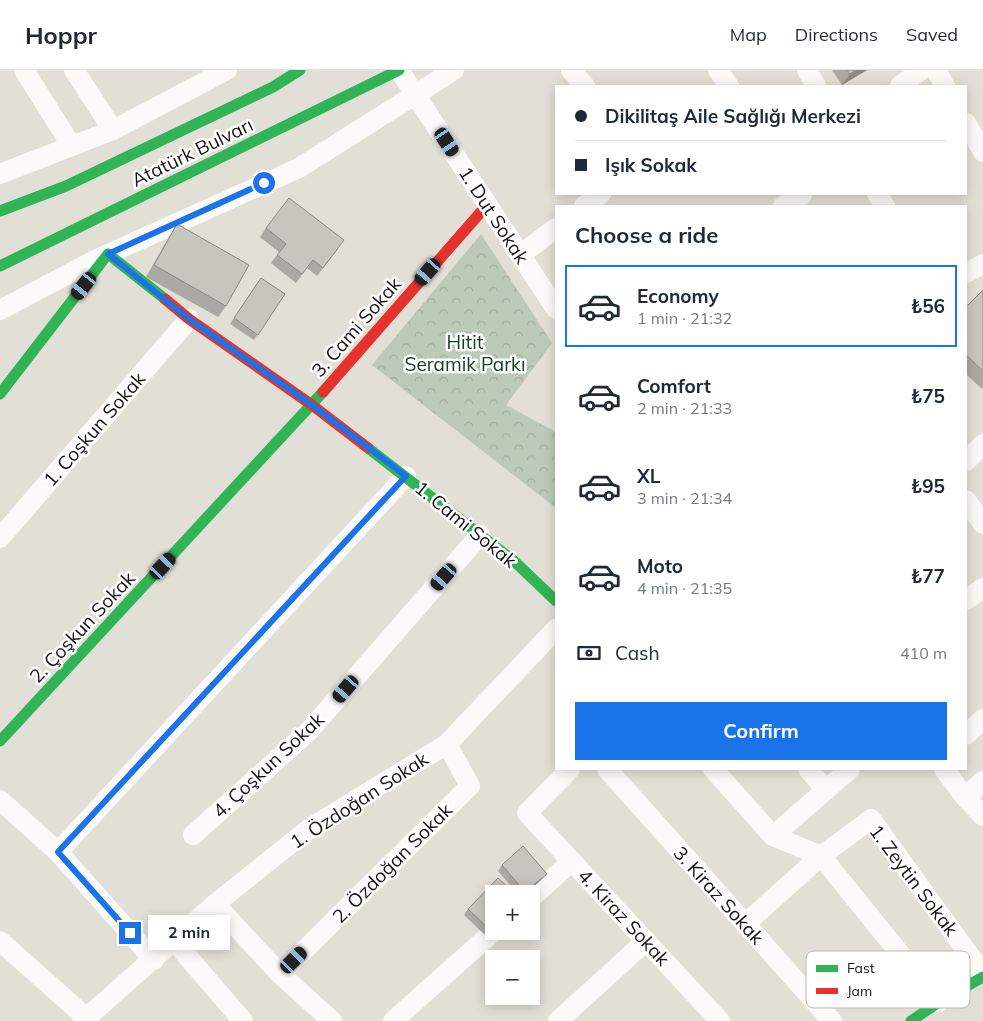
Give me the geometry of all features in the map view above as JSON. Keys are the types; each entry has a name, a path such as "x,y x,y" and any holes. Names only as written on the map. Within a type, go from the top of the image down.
{"main road":[{"name":"Atatürk Bulvarı","path":"0,211 66,186 273,87 300,70"},
{"name":"Atatürk Bulvarı","path":"0,266 399,70"},
{"name":"3. Cami Sokak","path":"312,405 486,205"},
{"name":"1. Cami Sokak","path":"108,254 189,319 312,405 406,476 514,562 555,600"},
{"path":"0,394 108,254"},
{"name":"2. Çoşkun Sokak","path":"0,741 312,405"},
{"path":"970,985 983,978"},
{"path":"911,1021 930,1008"}],"street":[{"path":"24,70 71,146"},
{"path":"74,70 113,130"},
{"path":"0,174 113,130 200,76 227,70"},
{"name":"1. Dut Sokak","path":"399,70 555,308"},
{"path":"0,310 108,254 299,168 454,70"},
{"path":"571,70 584,85"},
{"path":"718,70 728,85"},
{"path":"807,70 815,85"},
{"path":"901,85 920,70"},
{"path":"936,70 944,85"},
{"path":"967,125 983,152"},
{"path":"585,205 600,195"},
{"path":"786,205 804,198"},
{"path":"520,255 555,229"},
{"path":"967,272 983,264"},
{"name":"1. Coşkun Sokak","path":"0,538 189,319"},
{"path":"967,459 983,444"},
{"path":"58,852 406,476"},
{"path":"967,501 983,524"},
{"name":"4. Çoşkun Sokak","path":"193,835 309,731 480,535"},
{"path":"967,599 983,588"},
{"name":"1. Özdoğan Sokak","path":"87,1020 215,904 310,828 447,744 555,630"},
{"path":"967,734 983,719"},
{"name":"2. Özdoğan Sokak","path":"280,974 470,786 447,744"},
{"name":"4. Kiraz Sokak","path":"569,770 527,813 646,941 715,1019"},
{"name":"3. Kiraz Sokak","path":"608,770 806,992"},
{"path":"714,770 772,836 822,856 898,951"},
{"path":"809,770 826,790"},
{"path":"772,836 849,770"},
{"path":"945,770 965,797 983,816"},
{"path":"965,797 983,781"},
{"path":"0,800 58,852 154,960"},
{"name":"1. Zeytin Sokak","path":"745,924 822,856 871,818 966,951"},
{"path":"540,890 572,862"},
{"path":"215,904 280,974 332,1021"},
{"path":"393,1021 485,939"},
{"path":"0,941 87,1020"},
{"path":"558,1021 646,941"},
{"path":"174,942 243,1021"},
{"name":"1. Zeytin Sokak","path":"970,956 983,974"},
{"name":"3. Kiraz Sokak","path":"820,1008 832,1021"}],"green space":[{"name":"Hitit Seramik Parkı","path":"481,234 552,343 506,405 555,431 555,507 372,365"}],"building":[{"path":"847,70 856,70 850,74"},
{"path":"289,198 344,240 323,268 313,260 302,274 277,255 286,244 266,228"},
{"path":"177,224 249,265 226,306 154,265"},
{"path":"261,278 285,294 258,335 234,318"},
{"path":"983,290 983,371 967,356 967,306"},
{"path":"523,846 547,874 534,885 519,885 502,865"},
{"path":"498,878 505,885 491,885"},
{"path":"485,891 485,925 468,909"}],"traffic: fast":[{"path":"0,211 66,186 273,87 300,70"},
{"path":"0,266 399,70"},
{"path":"0,394 108,254 165,299"},
{"path":"0,741 323,392"},
{"path":"368,448 514,561 555,600"},
{"path":"970,984 983,977"},
{"path":"911,1021 930,1008"}],"traffic: jam":[{"path":"323,392 487,205"},
{"path":"165,299 189,319 312,405 368,448"}],"route":[{"path":"130,933 58,852 406,476 312,405 189,319 108,254 264,183"}]}
